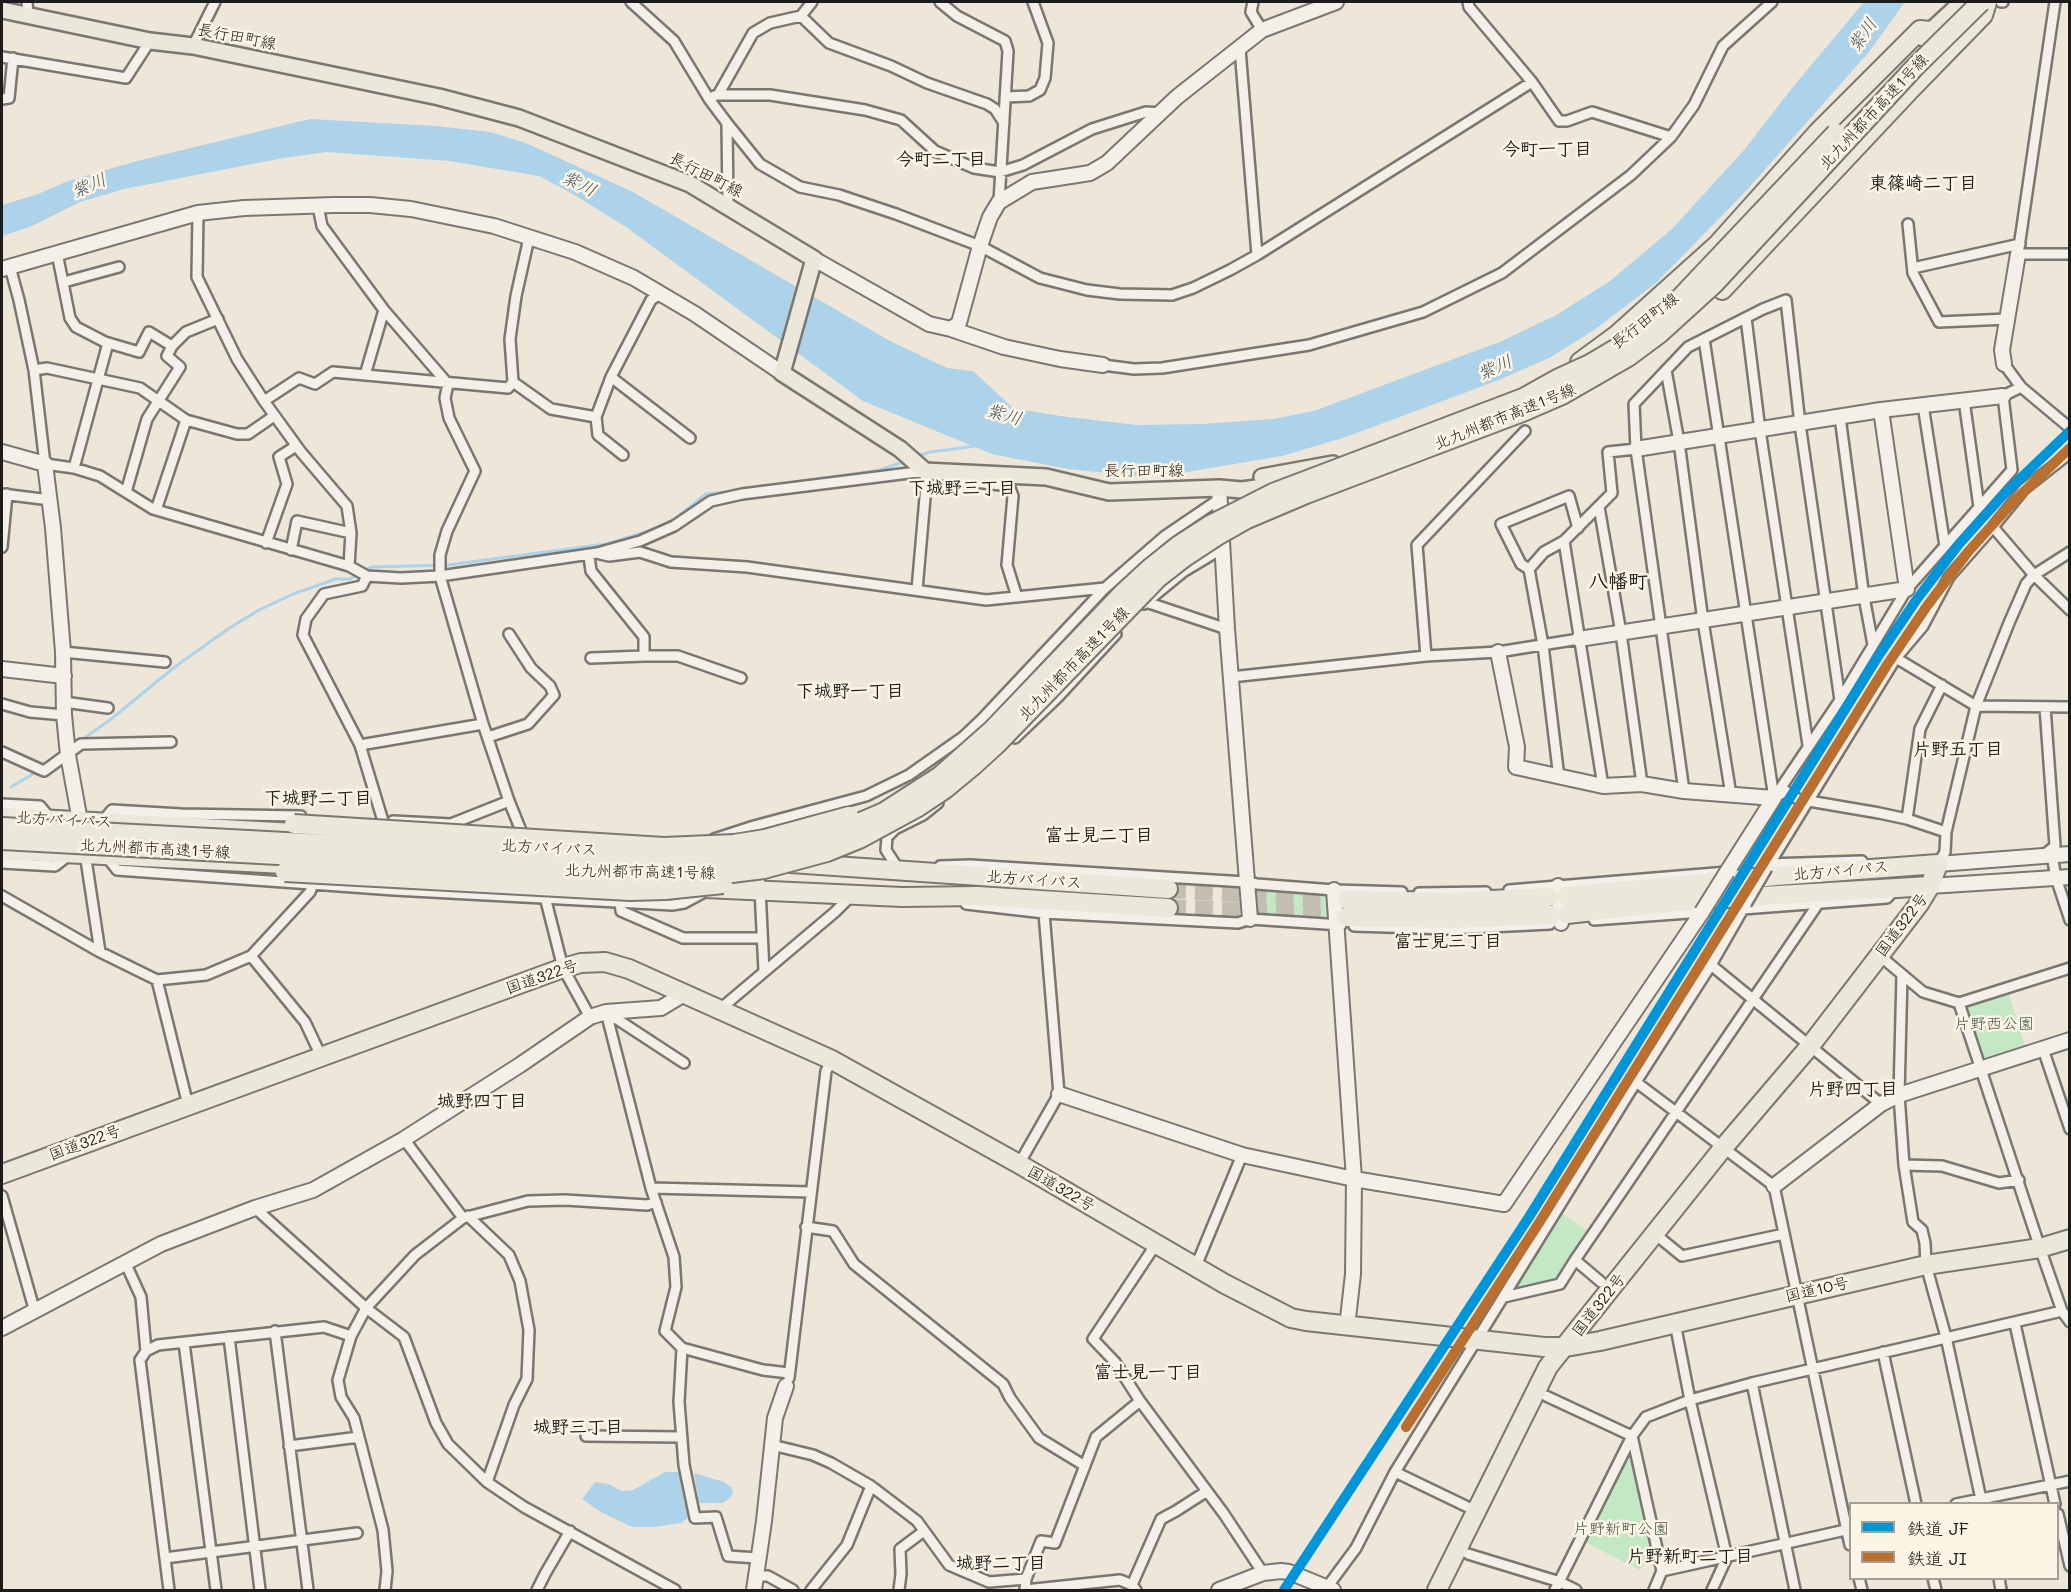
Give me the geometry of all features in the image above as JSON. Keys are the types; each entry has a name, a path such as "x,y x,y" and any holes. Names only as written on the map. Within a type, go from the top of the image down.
{"highway":[{"name":"北九州都市高速1号線","path":"2,840 663,876 732,873 794,862 838,848 890,824 945,789 997,744 1158,578 1217,536 1287,501 1495,424 1559,387 1590,364 1622,345 1680,298 1922,42 1963,2"},
{"name":"北九州都市高速1号線","path":"2,827 630,861 695,862 738,858 791,848 823,838 884,812 940,776 1014,707 1124,592 1179,545 1210,525 1273,493 1523,398 1559,387 1628,357 1687,310 1715,283 1916,67 1981,2"},
{"path":"1559,387 1598,381 1683,323 1722,290 1983,15 1987,2"},
{"path":"1559,387 1717,245 1810,141 1920,30 1930,31"},
{"path":"205,828 294,824 664,847 734,844 765,839 828,823 874,808 910,790 938,771 1014,707"},
{"name":"北方バイパス","path":"2,817 669,854 1168,889"},
{"path":"130,858 222,868 595,890 686,889 740,881 794,869 859,843 890,824"},
{"name":"北方バイパス","path":"2,850 852,895 978,896 1168,908"},
{"name":"北方バイパス","path":"1341,908 1452,919 1559,905 1938,864"},
{"name":"国道322号","path":"2,1174 563,968 594,961 605,962 623,967 832,1060 1291,1318 1347,1327 1544,1347 1566,1347 1723,1148 1810,1046 1919,904 1930,886 1938,864"},
{"name":"北方バイパス","path":"1559,905 1695,900 1930,886"},
{"name":"国道10号","path":"1566,1347 1926,1265 2040,1248 2070,1239"},
{"path":"1450,1590 1561,1368 1566,1347"},
{"path":"1437,1590 1548,1367 1566,1347"}],"main road":[{"name":"長行田町線","path":"1218,494 1241,482 1325,466 1444,430 1538,391 1616,346 1669,303 1704,270 1851,110 1930,31 1963,2"},
{"name":"長行田町線","path":"925,471 1046,477 1109,492 1218,494 1320,479 1457,440 1558,399 1597,378 1645,347 1715,285 1920,66 1987,2"},
{"name":"長行田町線","path":"2,10 27,8 150,41 193,46 439,97 519,118 690,184 728,205 813,262"},
{"path":"813,262 783,368 900,449 925,471"}],"street":[{"path":"193,46 215,2"},
{"path":"631,2 674,41 714,97 727,123 760,164 800,187 867,204 980,246 1040,278 1087,290 1120,294 1172,295 1192,288 1257,255 1532,82"},
{"path":"714,97 753,33 770,23 801,16 812,2"},
{"path":"940,2 957,16 1005,41 1008,51 999,202"},
{"path":"1005,97 1029,96 1040,90 1045,78 1048,43 1033,2"},
{"path":"1251,2 1251,12 1262,30"},
{"path":"951,329 959,323 980,246 990,217 999,202 1032,182 1090,172 1107,163 1177,97 1262,30 1336,2"},
{"path":"1468,2 1469,7 1532,82 1559,121 1568,121 1592,112 1671,137"},
{"path":"813,262 929,324 1004,346 1060,359 1134,369 1162,368 1309,345 1423,312 1502,273 1631,175 1671,137 1694,105 1723,46 1772,2"},
{"path":"2055,2 2002,350 2004,364 2021,387 2070,428"},
{"path":"801,16 829,43 891,66 927,83 987,104 995,109 1004,123"},
{"path":"2,57 126,78 150,41"},
{"path":"1240,49 1257,255"},
{"path":"2,99 9,98 13,58"},
{"path":"714,97 770,95 874,113 900,120 935,151 974,168 1000,172 1023,165 1092,129 1146,112 1160,113"},
{"path":"727,123 728,205"},
{"path":"100,952 78,855 80,821 68,755 63,652 50,500 34,370 19,300 6,268 198,213 244,208 370,205 411,209 477,222 575,252 634,278 783,368"},
{"path":"318,206 322,226 384,310 448,384"},
{"path":"198,213 197,277 237,359 264,401 296,446 347,506 351,533 350,566"},
{"path":"1908,224 1913,268 1918,284 1939,322 2008,319"},
{"path":"264,401 299,378 315,384 333,372 508,388 513,382 510,339 516,296 529,238"},
{"path":"1913,268 2019,249 2070,254"},
{"path":"57,254 70,318 76,327 108,343 139,352 149,332 172,346"},
{"path":"64,282 119,267"},
{"path":"623,454 598,435 596,417 611,377 651,300 660,294"},
{"path":"1684,791 1636,449 1634,404 1688,347 1786,300 1800,424 1840,700"},
{"path":"365,375 384,310"},
{"path":"1746,318 1760,430 1808,746"},
{"path":"126,492 147,419 180,367 168,356 172,346 186,332 218,319"},
{"path":"1704,339 1774,798"},
{"path":"74,468 100,380 108,343"},
{"path":"34,370 47,368 140,388 186,420 237,434 248,434 274,416"},
{"path":"1666,370 1679,442 1703,621 1731,795"},
{"path":"611,377 690,438"},
{"path":"513,382 551,409 596,417"},
{"path":"448,384 445,398 449,418 475,471 447,531 440,555 440,576 483,724 509,801 546,897 563,968 590,1017"},
{"path":"1559,778 1543,645 1530,569 1544,552 1564,541 1612,493 1608,452 1881,410 2003,396 2021,387"},
{"path":"1059,1094 1242,1155 1354,1179 1504,1204 1702,912 1774,798 1840,700 1907,590 2012,470 2003,396"},
{"path":"1964,400 1979,507"},
{"path":"1923,405 1945,546"},
{"path":"1881,410 1907,590"},
{"path":"1840,417 1864,597 1873,645"},
{"path":"156,510 186,420"},
{"path":"1426,656 1418,544 1525,430"},
{"path":"266,543 287,484 279,457 296,446"},
{"path":"2,452 100,476 156,510 350,566 367,576 402,578 440,576 593,554 640,541 674,526 711,501 742,494 925,471 926,486 917,590"},
{"path":"1219,1590 1274,1571 1289,1572 1328,1590 1356,1548 1395,1472 1711,965 1768,866 1896,658 1923,626 1949,577 2024,489 2070,453"},
{"path":"958,472 957,480 1009,486 1013,496 1007,565 1017,597"},
{"path":"2,547 4,494 50,500"},
{"path":"1218,494 1250,919"},
{"path":"669,854 754,825 866,796 918,769 963,737 1105,588 1218,494"},
{"path":"1530,569 1521,564 1501,524 1569,496 1578,528"},
{"path":"1599,507 1621,633 1642,784"},
{"path":"291,550 297,521 351,533"},
{"path":"1993,527 2034,575 2070,610"},
{"path":"1564,541 1603,786"},
{"path":"1223,549 1183,572 1146,602 1058,697 978,773 922,815 895,829 887,837 886,850 898,870 961,865 1246,882 1341,908"},
{"path":"593,554 609,556 640,552 671,562 747,567 986,600 1105,588"},
{"path":"1938,864 1945,852 1946,832 1976,706 2026,584 2034,575 2070,552"},
{"path":"593,554 591,571 644,637 644,656"},
{"path":"367,576 362,586 324,594 306,619 303,635 360,745 383,821"},
{"path":"1231,677 1426,656 1498,652 1907,590"},
{"path":"1146,602 1227,629"},
{"path":"488,737 528,724 554,695 550,686 531,668 509,634"},
{"path":"63,652 165,662"},
{"path":"1498,652 1517,747 1516,767 1603,786 1642,784 1684,791 1774,798 1786,791 1802,802 1809,801 1907,819 1946,832"},
{"path":"591,658 678,656 741,678"},
{"path":"1896,658 1976,706 2070,707"},
{"path":"2,669 64,676"},
{"path":"1907,819 1920,729 1942,685"},
{"path":"2,704 30,712 64,708 108,708"},
{"path":"2045,707 2055,846 2047,856"},
{"path":"360,745 483,724"},
{"path":"2,752 44,771 81,744 171,742"},
{"path":"102,822 112,810 181,814 260,814 451,824 509,801"},
{"path":"2,804 40,806 51,819"},
{"path":"754,825 764,971"},
{"path":"1938,864 2070,854"},
{"path":"2,863 55,866 78,855"},
{"path":"106,856 117,870 620,902 678,904 712,888"},
{"path":"2047,856 2063,877 2070,920"},
{"path":"1768,866 1898,860 1906,866"},
{"path":"1559,905 1727,872"},
{"path":"1930,886 2063,877"},
{"path":"2,896 100,952 157,980 206,975 250,956 310,892 313,884"},
{"name":"国道322号","path":"1744,907 1887,898 1896,889"},
{"path":"902,897 1044,913 1238,923 1250,919 1341,908 1417,893 1485,892 1559,905 1702,912"},
{"path":"719,1010 836,912 852,895"},
{"path":"620,902 621,911 683,938 762,938"},
{"path":"1504,1297 1560,1284 1818,904"},
{"path":"1341,908 1354,1179 1353,1274 1347,1327"},
{"path":"1019,1164 1059,1094 1044,913"},
{"path":"1879,955 1923,992 1959,1003 2070,968"},
{"path":"250,956 305,1022 321,1056"},
{"path":"1711,965 1752,1001 1881,1104"},
{"path":"1902,975 1899,1095 1904,1165 1913,1222 1922,1230 1926,1265 1946,1337 1981,1500"},
{"path":"157,980 188,1105"},
{"path":"2,1328 161,1244 255,1208 313,1190 404,1139 590,1017 606,1012 661,1008 684,994"},
{"path":"1959,1003 2040,1248 2062,1311 2070,1322"},
{"path":"606,1012 684,1063"},
{"path":"606,1012 651,1188 674,1257 676,1287 665,1331 682,1348 788,1379"},
{"path":"1773,1186 1881,1104 1899,1095 2070,1040"},
{"path":"2043,1049 2070,1130"},
{"path":"754,1590 777,1409 788,1379 825,1071 832,1060"},
{"path":"1636,1082 1773,1186 1849,1530 1662,1571"},
{"path":"404,1139 465,1217 509,1255 520,1281 529,1330 527,1379 514,1405 487,1482"},
{"path":"1196,1266 1242,1155"},
{"path":"1904,1165 1942,1166 1999,1183 2019,1180"},
{"path":"651,1188 811,1192"},
{"path":"2,1196 35,1312"},
{"path":"386,1590 387,1571 382,1530 354,1418 341,1397 339,1380 351,1336 366,1308 415,1255 465,1217 528,1201 565,1200 647,1205 656,1202"},
{"path":"255,1208 366,1308 404,1337 436,1423 448,1444 487,1482 524,1507 570,1531 636,1571 675,1590"},
{"path":"806,1227 833,1231 854,1264 1003,1384 1010,1398 1039,1438 1085,1466"},
{"path":"1655,1234 1682,1256 1784,1234"},
{"path":"1156,1244 1093,1338 1115,1362 1140,1401 1207,1491 1263,1573"},
{"path":"1575,1260 1601,1282"},
{"path":"124,1262 141,1297 146,1351"},
{"path":"1557,1586 1632,1436 1646,1417 1690,1400 1752,1383 1946,1337 2015,1324 2062,1311"},
{"path":"1675,1323 1690,1400 1727,1557 1712,1590"},
{"path":"2015,1324 2055,1502"},
{"path":"169,1590 140,1360 146,1351 158,1345 324,1327 351,1336"},
{"path":"275,1331 308,1590"},
{"path":"229,1337 260,1590"},
{"path":"184,1342 216,1590"},
{"path":"682,1348 679,1402 681,1437 684,1465 695,1518 716,1517 728,1556 758,1558"},
{"path":"1883,1352 1916,1502"},
{"path":"1752,1383 1795,1590"},
{"path":"1546,1396 1632,1436"},
{"path":"1140,1401 1096,1437 1055,1544 1041,1541 1026,1579 1025,1590 1120,1580 1134,1588 1161,1520 1207,1491"},
{"path":"586,1436 681,1437"},
{"path":"1632,1436 1662,1571 1654,1590"},
{"path":"289,1446 359,1437"},
{"path":"772,1445 813,1455 871,1486 917,1521 948,1565 989,1586 1026,1579"},
{"path":"1395,1472 1476,1511"},
{"path":"1964,1502 2070,1481"},
{"path":"811,1590 846,1545 871,1486"},
{"path":"2059,1519 2070,1566"},
{"path":"537,1590 570,1531"},
{"path":"898,1590 901,1574 900,1549 924,1531"},
{"path":"165,1558 357,1533"},
{"path":"1468,1554 1557,1586 1576,1590"},
{"path":"755,1576 768,1576 792,1590"}],"green space":[{"path":"1257,888 1325,892 1328,895 1330,913 1325,920 1256,915 1253,891"},
{"name":"片野西公園","path":"2007,988 2025,1047 1981,1059 1963,1001"},
{"path":"1559,1212 1591,1233 1558,1282 1508,1294"},
{"name":"片野新町公園","path":"1627,1452 1633,1453 1653,1546 1640,1570 1583,1541"}],"water":[{"name":"紫川","path":"1864,2 1905,2 1869,52 1745,192 1656,283 1594,330 1551,357 1499,380 1346,437 1282,456 1175,474 1138,476 1068,469 992,454 863,401 626,227 539,176 449,161 327,152 283,158 124,189 80,202 32,226 2,236 2,205 38,194 68,181 137,161 310,119 436,126 490,132 526,143 633,192 890,341 947,368 973,371 1013,408 1137,425 1202,424 1273,419 1314,411 1502,341 1558,314 1610,281 1672,229 1745,149 1792,88"},
{"path":"665,1472 679,1472 688,1518 681,1523 655,1527 632,1527 601,1512 582,1499 595,1482 608,1484 622,1491 633,1490"},
{"path":"694,1473 724,1482 732,1488 733,1493 730,1498 723,1503 699,1503"}],"waterway":[{"path":"918,456 930,452 976,446"},
{"path":"756,488 880,470 906,461"},
{"path":"365,571 371,567 448,565 606,544 655,529 676,518 706,494 741,490"},
{"path":"80,741 110,720 176,666 259,610 293,594 336,579 350,579 359,574"},
{"path":"11,787 38,771"}],"tunnel":[{"path":"1168,889 1347,900"},
{"path":"1168,908 1346,917"}],"rail line":[{"name":"JF","path":"1284,1590 1529,1217 1877,658 1917,599 1959,544 2005,493 2070,431"},
{"name":"JI","path":"1406,1427 1539,1223 1887,665 1927,606 1968,552 2014,501 2070,448"}],"district":[{"name":"今町一丁目","path":"1547,149"},
{"name":"今町二丁目","path":"941,159"},
{"name":"東篠崎二丁目","path":"1923,183"},
{"name":"下城野三丁目","path":"962,488"},
{"name":"八幡町","path":"1618,582"},
{"name":"下城野一丁目","path":"850,691"},
{"name":"片野五丁目","path":"1958,749"},
{"name":"下城野二丁目","path":"318,798"},
{"name":"富士見二丁目","path":"1099,835"},
{"name":"富士見三丁目","path":"1448,941"},
{"name":"片野四丁目","path":"1853,1089"},
{"name":"城野四丁目","path":"482,1101"},
{"name":"富士見一丁目","path":"1148,1372"},
{"name":"城野三丁目","path":"578,1427"},
{"name":"片野新町二丁目","path":"1690,1556"},
{"name":"城野二丁目","path":"1001,1563"}]}
